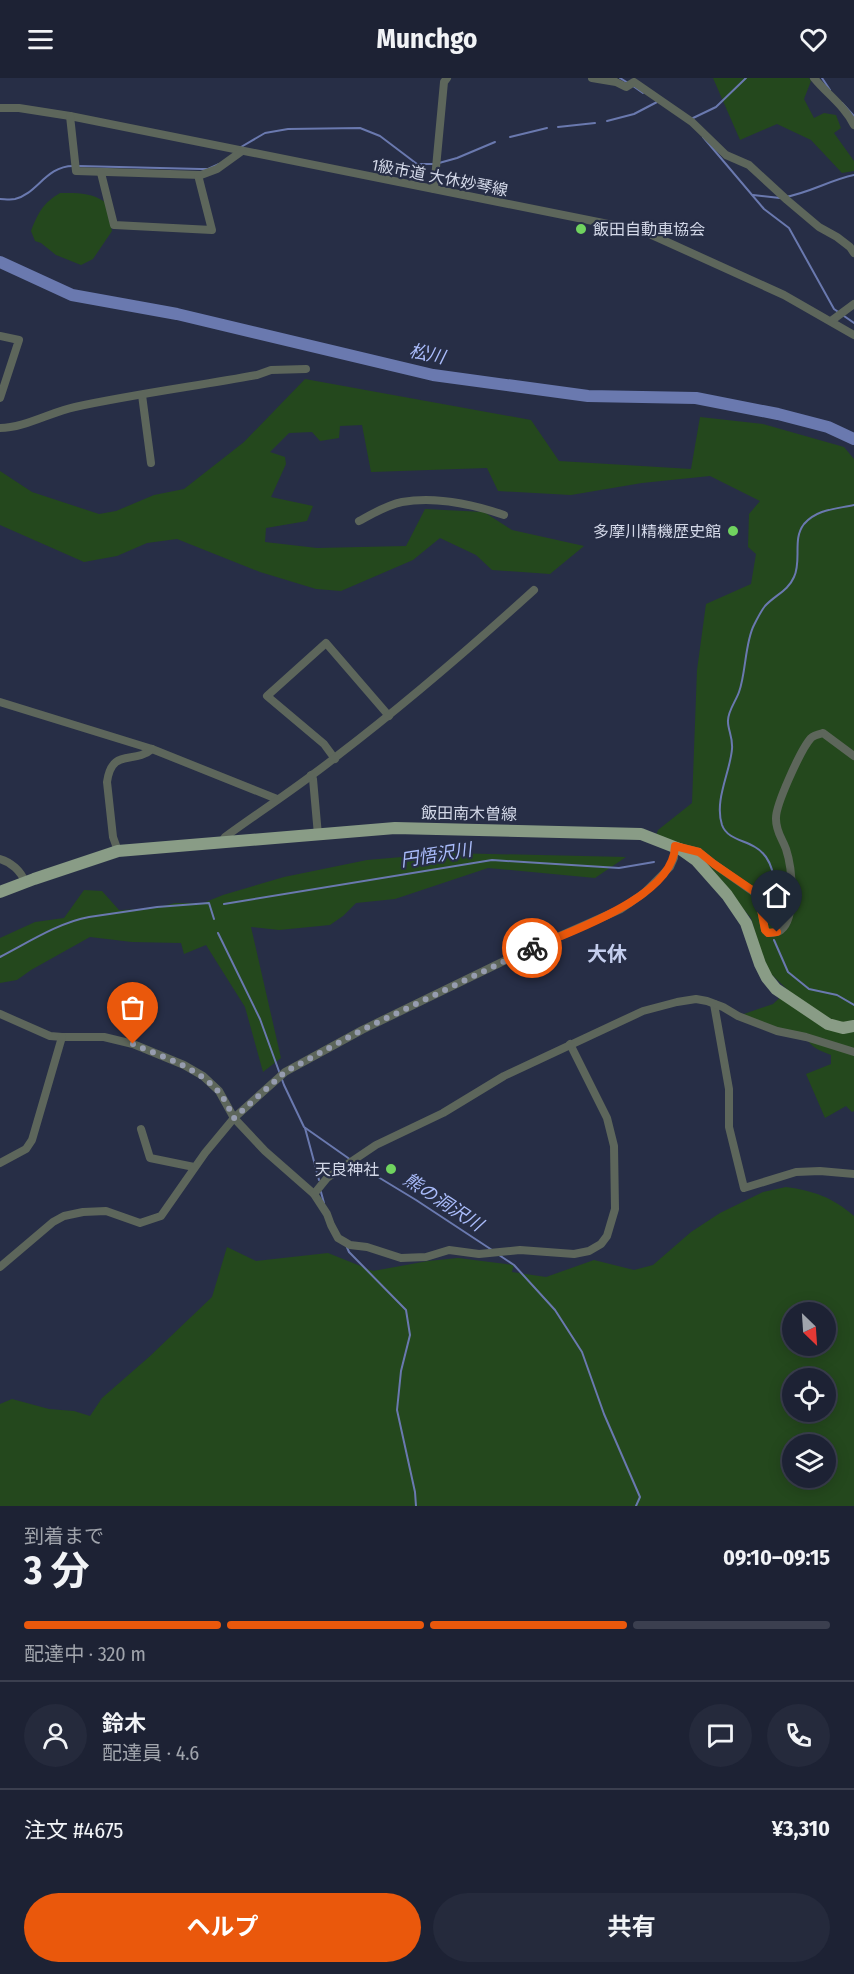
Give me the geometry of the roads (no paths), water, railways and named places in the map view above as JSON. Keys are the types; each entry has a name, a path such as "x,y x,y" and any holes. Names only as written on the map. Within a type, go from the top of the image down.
{"main road":[{"name":"飯田南木曽線","path":"0,892 118,851 395,828 641,834 675,846 696,860 739,910 746,923 760,964 776,990 828,1024 843,1028 854,1026"}],"street":[{"path":"434,189 444,81 447,78"},
{"path":"592,78 615,82 626,87 634,82 689,119 726,155 749,165 819,227 850,246 854,253"},
{"path":"814,78 848,114 854,125"},
{"name":"1級市道 大休妙琴線","path":"0,108 19,108 70,116 643,231 834,319 854,336"},
{"path":"70,116 76,171 198,175 218,169 242,151"},
{"path":"101,173 114,225 212,230 198,175"},
{"path":"834,319 854,304"},
{"path":"0,336 19,340 0,398"},
{"path":"0,428 12,428 55,411 257,375 271,370 306,369"},
{"path":"142,395 151,463"},
{"path":"359,521 401,502 421,501 476,505 504,515"},
{"path":"221,843 225,837 335,759 389,716 534,590"},
{"path":"335,759 324,744 267,696 326,643 389,716"},
{"path":"0,702 152,749 277,799"},
{"path":"0,1267 53,1222 64,1216 106,1211 140,1223 160,1216 165,1212 181,1184 234,1118 285,1072 362,1030 510,958 621,909 644,893 670,867 674,858 675,846 699,852 755,892 759,899 765,930 768,933 777,932 783,928 791,910 791,869 786,847 778,834 776,813 796,764 811,738 824,733 854,756"},
{"path":"118,851 112,826 108,774 118,760 143,754 152,749"},
{"path":"310,775 313,779 318,835"},
{"path":"0,859 17,870 25,882"},
{"path":"314,1194 327,1179 376,1146 443,1113 504,1076 643,1011 696,999 723,1007 738,1016 777,1031 806,1037 854,1052"},
{"path":"714,1004 729,1089 729,1127 744,1188 796,1172 820,1171 854,1174"},
{"path":"0,1014 50,1035 104,1037 133,1044 203,1076 219,1091 234,1118 265,1151 314,1194 327,1214 338,1238 350,1245 367,1247 401,1258 426,1257 449,1250 472,1254 520,1250 582,1253 601,1244 611,1225 615,1209 617,1188 615,1146 607,1118 570,1044"},
{"path":"0,1163 26,1149 32,1140 63,1037"},
{"path":"141,1130 150,1158 194,1167"}],"waterway":[{"path":"620,78 628,83"},
{"path":"691,119 716,107 746,78"},
{"path":"822,78 830,90"},
{"path":"633,86 643,93"},
{"path":"607,121 634,114 657,102"},
{"path":"842,103 854,116"},
{"path":"558,127 595,123"},
{"path":"241,147 265,133 288,129 360,128 380,136 417,164 433,164"},
{"path":"510,137 547,128"},
{"path":"703,137 764,209 789,228 834,309 854,323"},
{"path":"439,163 495,142"},
{"path":"78,166 208,169 219,164"},
{"path":"0,199 23,196 56,170 73,166"},
{"path":"785,197 854,175"},
{"path":"753,195 780,198"},
{"name":"松川","path":"0,262 72,295 177,314 433,375 588,396 696,398 778,414 828,427 854,439"},
{"path":"774,923 774,881 769,861 755,847 736,839 724,830 722,825 721,796 732,749 728,718 738,695 754,625 765,606 785,589 794,577 800,530 809,519 821,512 854,505"},
{"name":"円悟沢川","path":"224,904 492,860 619,868 654,862"},
{"name":"円悟沢川","path":"0,957 55,928 89,917 157,907 209,903 214,919"},
{"name":"熊の洞沢川","path":"218,933 260,1019 284,1085 304,1127 351,1160"},
{"path":"774,940 788,972 809,989 837,995 854,1005"},
{"path":"305,1128 319,1180"},
{"name":"熊の洞沢川","path":"355,1163 492,1250"},
{"path":"321,1192 324,1203"},
{"path":"346,1245 349,1252 406,1310 410,1335 401,1371 397,1410 416,1506"},
{"name":"熊の洞沢川","path":"499,1255 514,1265 555,1310 582,1352 604,1414 640,1497 636,1506"}],"place":[{"name":"飯田自動車協会","path":"581,229"},
{"name":"多摩川精機歴史館","path":"733,531"},
{"name":"天良神社","path":"391,1169"}],"district":[{"name":"大休","path":"607,954"}]}
